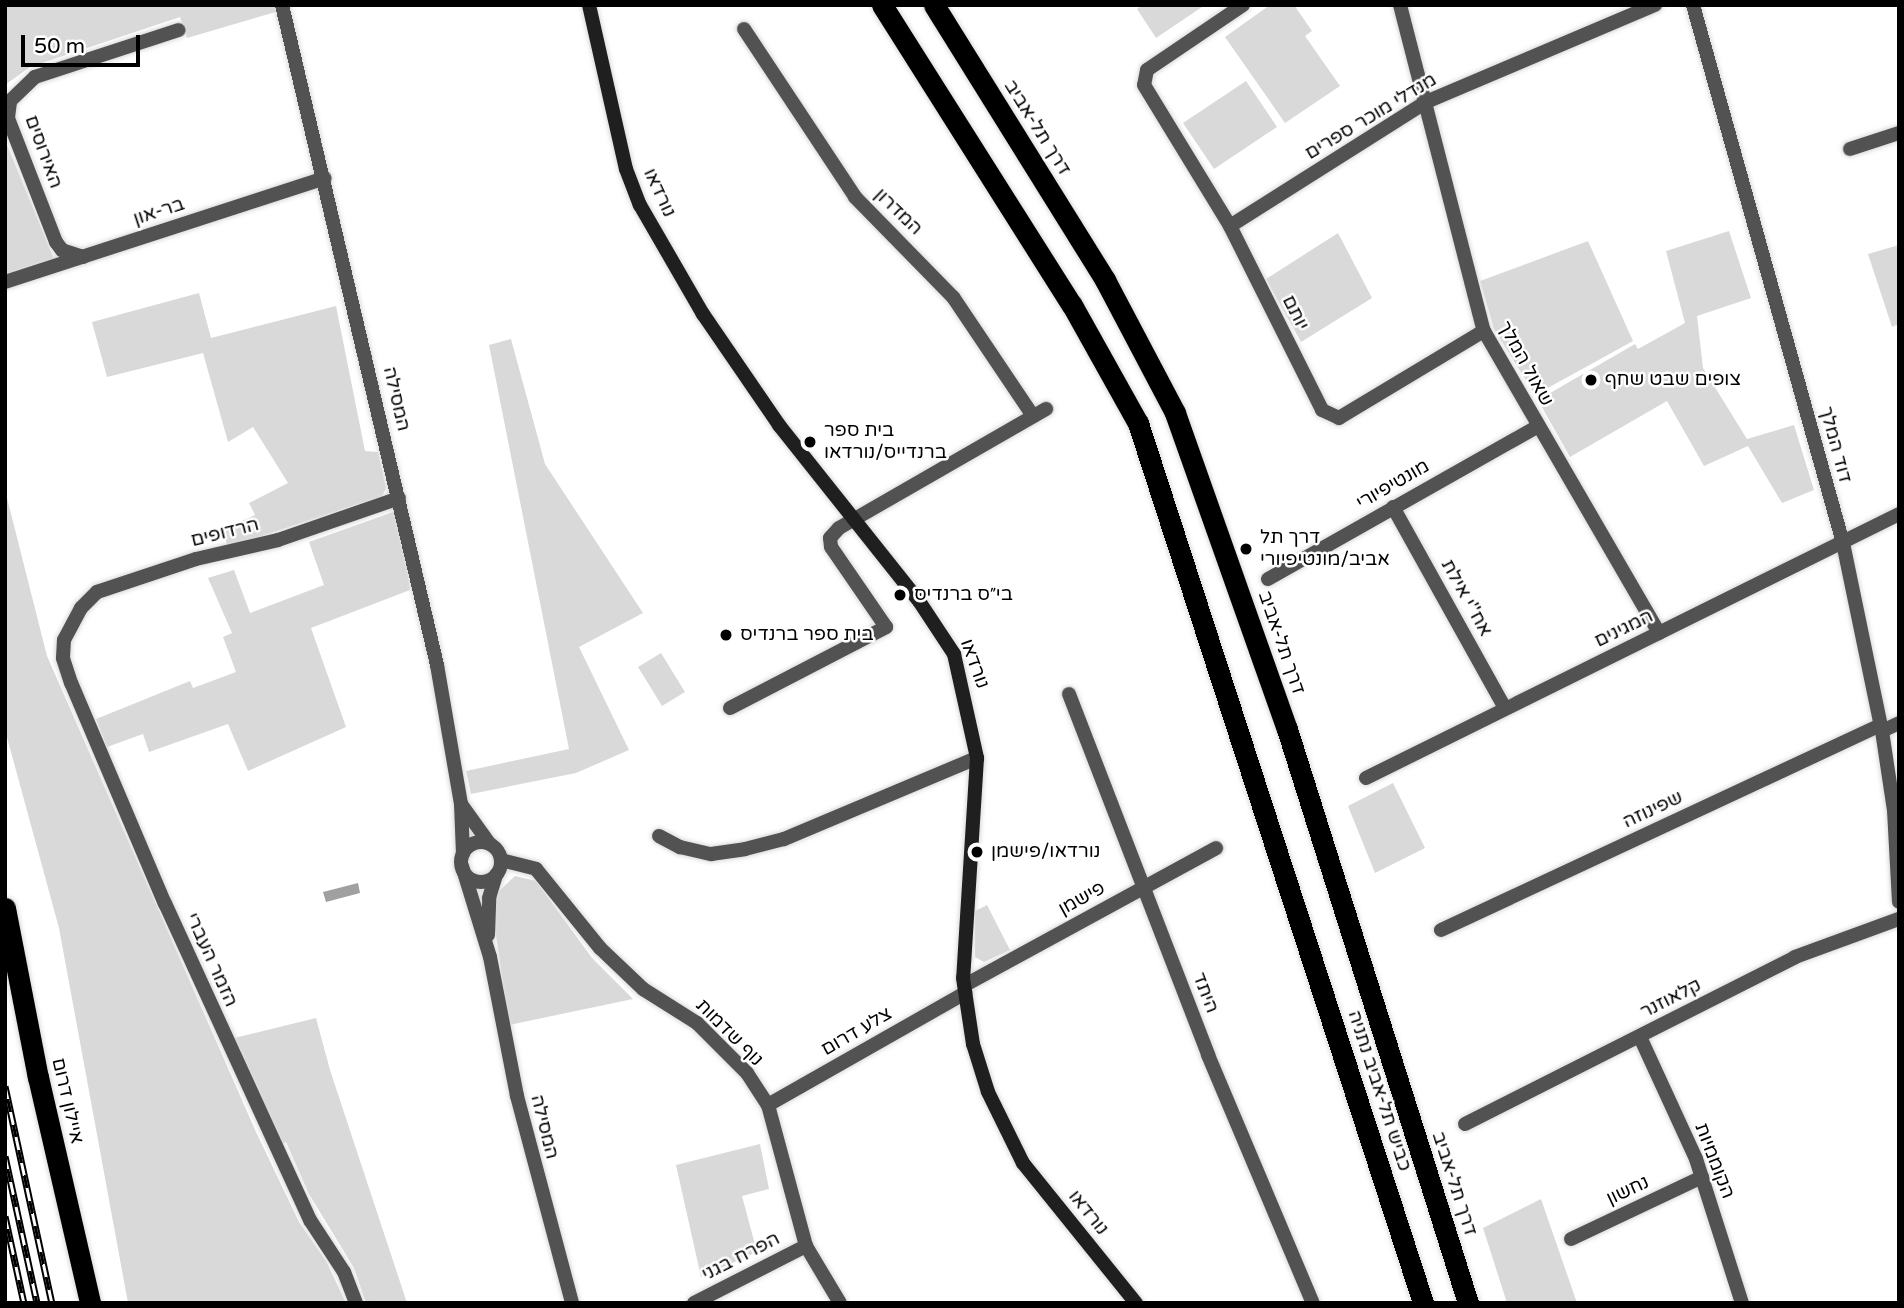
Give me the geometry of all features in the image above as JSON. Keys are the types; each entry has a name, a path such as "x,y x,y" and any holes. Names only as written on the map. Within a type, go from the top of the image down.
{"highway":[{"name":"כביש תל-אביב נתניה","path":"882,5 1072,305 1138,423 1423,1303"},
{"name":"דרך תל-אביב","path":"934,5 1105,280 1175,413 1287,729 1468,1303"},
{"name":"איילון דרום","path":"5,908 38,1077 90,1303"}],"street":[{"name":"המסילה","path":"282,5 325,178 437,664 461,804 462,860 490,957 517,1096 572,1303"},
{"name":"נורדאו","path":"589,5 626,169 640,205 735,362 779,425 919,601 954,654 965,689 976,758 965,989 988,1092 1023,1163 1136,1303"},
{"name":"יותם","path":"1243,5 1147,70 1147,96 1230,226 1322,410 1331,418 1339,418 1484,331"},
{"name":"שאול המלך","path":"1400,5 1484,331 1537,427 1659,633"},
{"name":"מנדלי מוכר ספרים","path":"1230,226 1426,102 1655,5"},
{"name":"דוד המלך","path":"1693,5 1843,543 1881,728 1894,810 1899,902"},
{"name":"האירוסים","path":"83,257 62,250 56,242 8,118 10,101 35,77 178,30"},
{"name":"המדרון","path":"744,30 855,197 953,297 1040,412 854,519"},
{"path":"1850,149 1899,133"},
{"name":"בר-און","path":"5,282 325,178"},
{"name":"מונטיפיורי","path":"1268,579 1537,427"},
{"name":"הרדופים","path":"72,623 97,592 196,559 278,540 399,498"},
{"name":"אח''י אילת","path":"1393,507 1505,708"},
{"name":"המגינים","path":"1366,778 1899,514"},
{"path":"730,708 886,626 831,547 830,538 854,519"},
{"name":"הזמר העברי","path":"72,623 64,640 63,658 101,758 304,1207 344,1272 356,1303"},
{"name":"היתד","path":"1069,694 1144,887 1313,1303"},
{"name":"שפינוזה","path":"1441,930 1881,728 1899,723"},
{"path":"659,836 680,847 711,854 745,849 784,839 976,758"},
{"name":"המסילה","path":"461,804 489,843"},
{"path":"489,843 501,860 496,875 479,881 468,877 462,860 471,844 489,843"},
{"name":"פישמן","path":"965,989 1216,848"},
{"name":"נוף שדמות","path":"501,860 536,869 600,948 643,989 697,1023 747,1073 768,1105 806,1246 840,1303"},
{"name":"המסילה","path":"490,957 489,898 496,875"},
{"name":"קלאוזנר","path":"1465,1124 1795,957 1899,919"},
{"name":"צלע דרום","path":"768,1105 965,989"},
{"name":"הקוממיות","path":"1640,1037 1702,1177 1742,1303"},
{"name":"נחשון","path":"1571,1239 1702,1177"},
{"name":"הפרח בגני","path":"694,1303 806,1246"}],"shaded area":[{"path":"5,5 278,5 279,11 187,38 180,17 30,67 5,85"},
{"path":"1143,5 1205,5 1156,38 1137,9"},
{"path":"1270,5 1294,5 1312,31 1305,36 1340,86 1285,123 1225,37"},
{"path":"1246,81 1277,127 1214,169 1183,123"},
{"path":"5,140 54,259 5,275"},
{"path":"1729,231 1751,298 1697,316 1703,368 1747,439 1794,425 1814,490 1782,503 1748,446 1704,466 1667,401 1570,457 1538,400 1635,344 1638,349 1685,323 1666,251"},
{"path":"1338,233 1372,298 1301,342 1266,279"},
{"path":"1588,241 1633,341 1535,395 1494,329 1480,281"},
{"path":"1899,245 1899,324 1892,327 1868,254"},
{"path":"199,293 211,338 336,306 365,451 378,452 386,488 382,496 228,547 222,530 255,515 249,503 288,483 253,427 228,442 203,353 107,377 92,322"},
{"path":"511,339 545,464 643,613 579,647 629,750 576,773 471,794 466,771 569,749 489,345"},
{"path":"5,490 47,656 256,1132 299,1222 326,1261 346,1303 128,1303 59,928 5,730"},
{"path":"393,512 400,520 410,590 311,628 346,727 248,771 228,724 149,752 143,734 107,747 96,719 190,681 193,688 236,672 223,637 232,633 208,578 234,570 250,613 324,585 309,542"},
{"path":"661,653 685,692 662,706 638,667"},
{"path":"1393,783 1425,848 1375,873 1348,806"},
{"path":"515,876 536,881 592,958 633,999 509,1025 492,908 499,891"},
{"path":"358,883 360,893 326,902 323,892"},
{"path":"987,905 1010,950 984,962 975,957 975,911"},
{"path":"316,1018 330,1070 407,1303 366,1303 354,1268 309,1194 286,1142 278,1145 230,1039"},
{"path":"760,1144 769,1189 742,1196 757,1252 701,1277 676,1165"},
{"path":"1541,1199 1577,1303 1507,1303 1483,1228"}],"railway":[{"path":"5,1086 52,1303"},
{"path":"5,1156 37,1303"},
{"path":"5,1216 24,1303"}],"place":[{"name":"צופים שבט שחף","path":"1591,380"},
{"name":"בית ספר ברנדייס/נורדאו","path":"810,442"},
{"name":"דרך תל אביב/מונטיפיורי","path":"1246,549"},
{"name":"בי״ס ברנדיס","path":"900,595"},
{"name":"בית ספר ברנדיס","path":"726,635"},
{"name":"נורדאו/פישמן","path":"977,852"}]}
